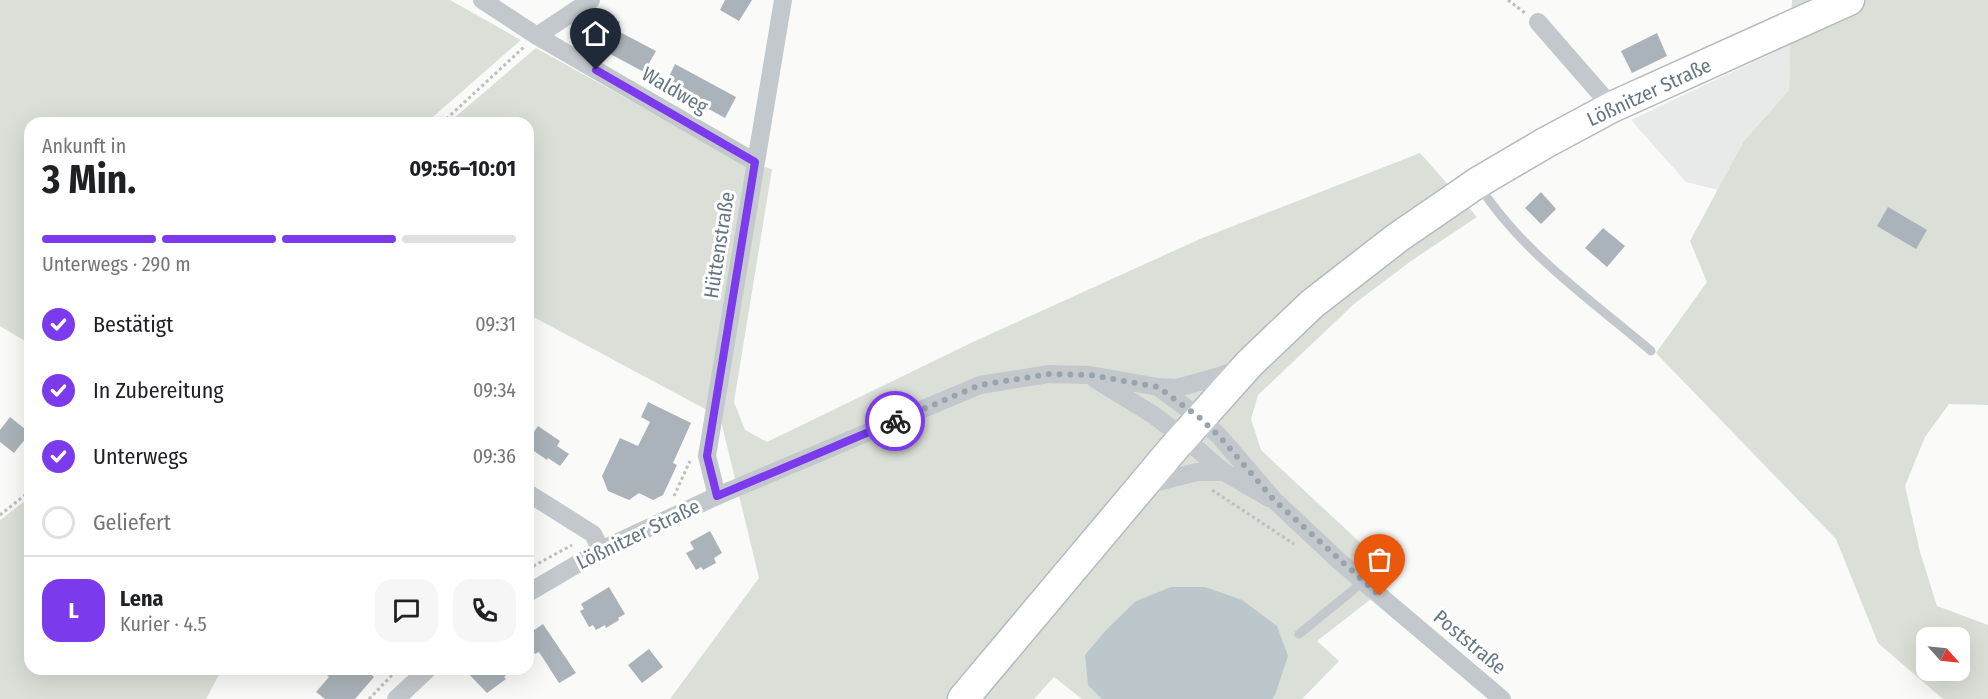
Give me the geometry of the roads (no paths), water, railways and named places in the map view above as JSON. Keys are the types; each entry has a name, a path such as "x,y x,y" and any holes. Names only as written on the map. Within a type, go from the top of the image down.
{"main road":[{"name":"Lößnitzer Straße","path":"963,699 1192,428 1250,363 1312,304 1397,238 1477,183 1612,107 1838,6"}],"street":[{"name":"Waldweg","path":"482,0 537,36 755,162"},
{"path":"537,36 591,0"},
{"name":"Hüttenstraße","path":"717,496 707,456 783,0"},
{"path":"1538,22 1612,107"},
{"name":"Lößnitzer Straße","path":"534,589 601,550 717,496 980,385 1049,374 1090,375 1158,387 1177,388 1250,363"},
{"path":"1090,375 1152,414 1192,428"},
{"name":"Lößnitzer Straße","path":"1158,387 1192,428"},
{"name":"Poststraße","path":"1192,428 1224,472 1274,500"},
{"name":"Poststraße","path":"1192,428 1238,456 1274,500 1363,582 1502,699"},
{"path":"1141,487 1197,472 1224,472"},
{"path":"534,497 593,534 601,550"},
{"path":"396,699 422,675"}],"lane":[{"path":"1477,183 1492,207 1524,242 1651,351"},
{"path":"1299,634 1363,582"}]}
